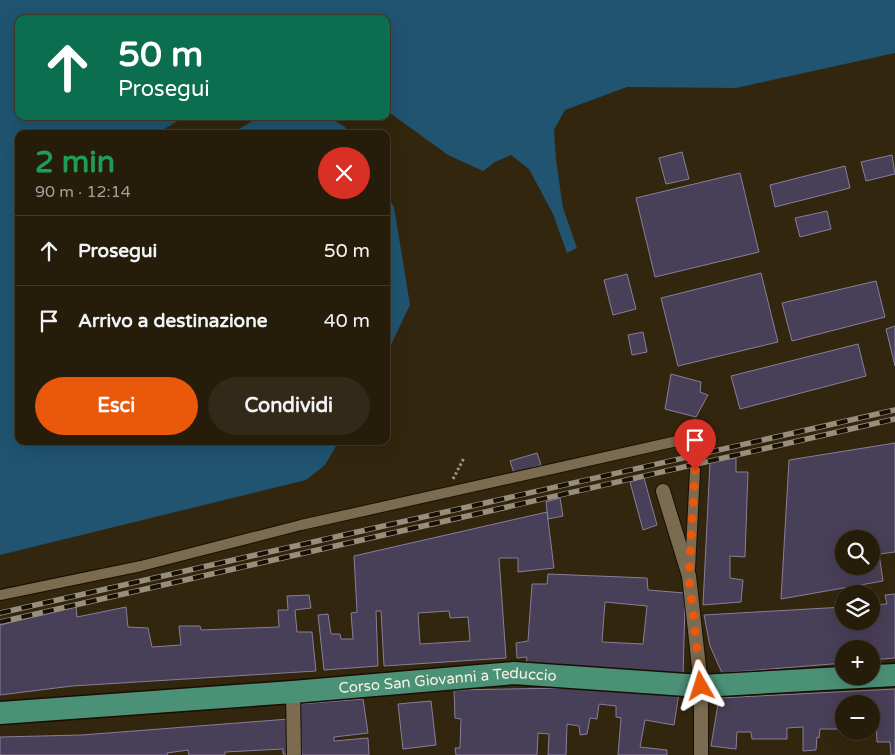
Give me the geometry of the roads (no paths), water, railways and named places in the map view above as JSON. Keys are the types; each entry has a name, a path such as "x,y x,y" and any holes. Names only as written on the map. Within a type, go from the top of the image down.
{"main road":[{"name":"Corso San Giovanni a Teduccio","path":"0,713 293,692 514,673 701,686 895,675"}],"street":[{"path":"0,595 141,566 301,525 695,438 695,443"},
{"path":"695,470 689,576 701,686 701,755"},
{"path":"663,491 689,576"},
{"path":"293,692 294,755"}],"water":[{"path":"0,0 895,0 895,53 736,88 627,87 565,110 554,130 563,208 577,248 567,253 553,214 529,169 511,155 495,162 483,171 448,155 390,113 390,15 15,15 15,120 179,120 163,130 15,130 15,445 337,445 325,465 306,480 0,555"},
{"path":"254,120 334,120 347,130 237,130"},
{"path":"390,200 394,207 410,305 390,347"}],"tunnel":[{"path":"695,443 695,470"}],"railway":[{"path":"0,613 895,410"},
{"path":"0,622 895,419"}]}
